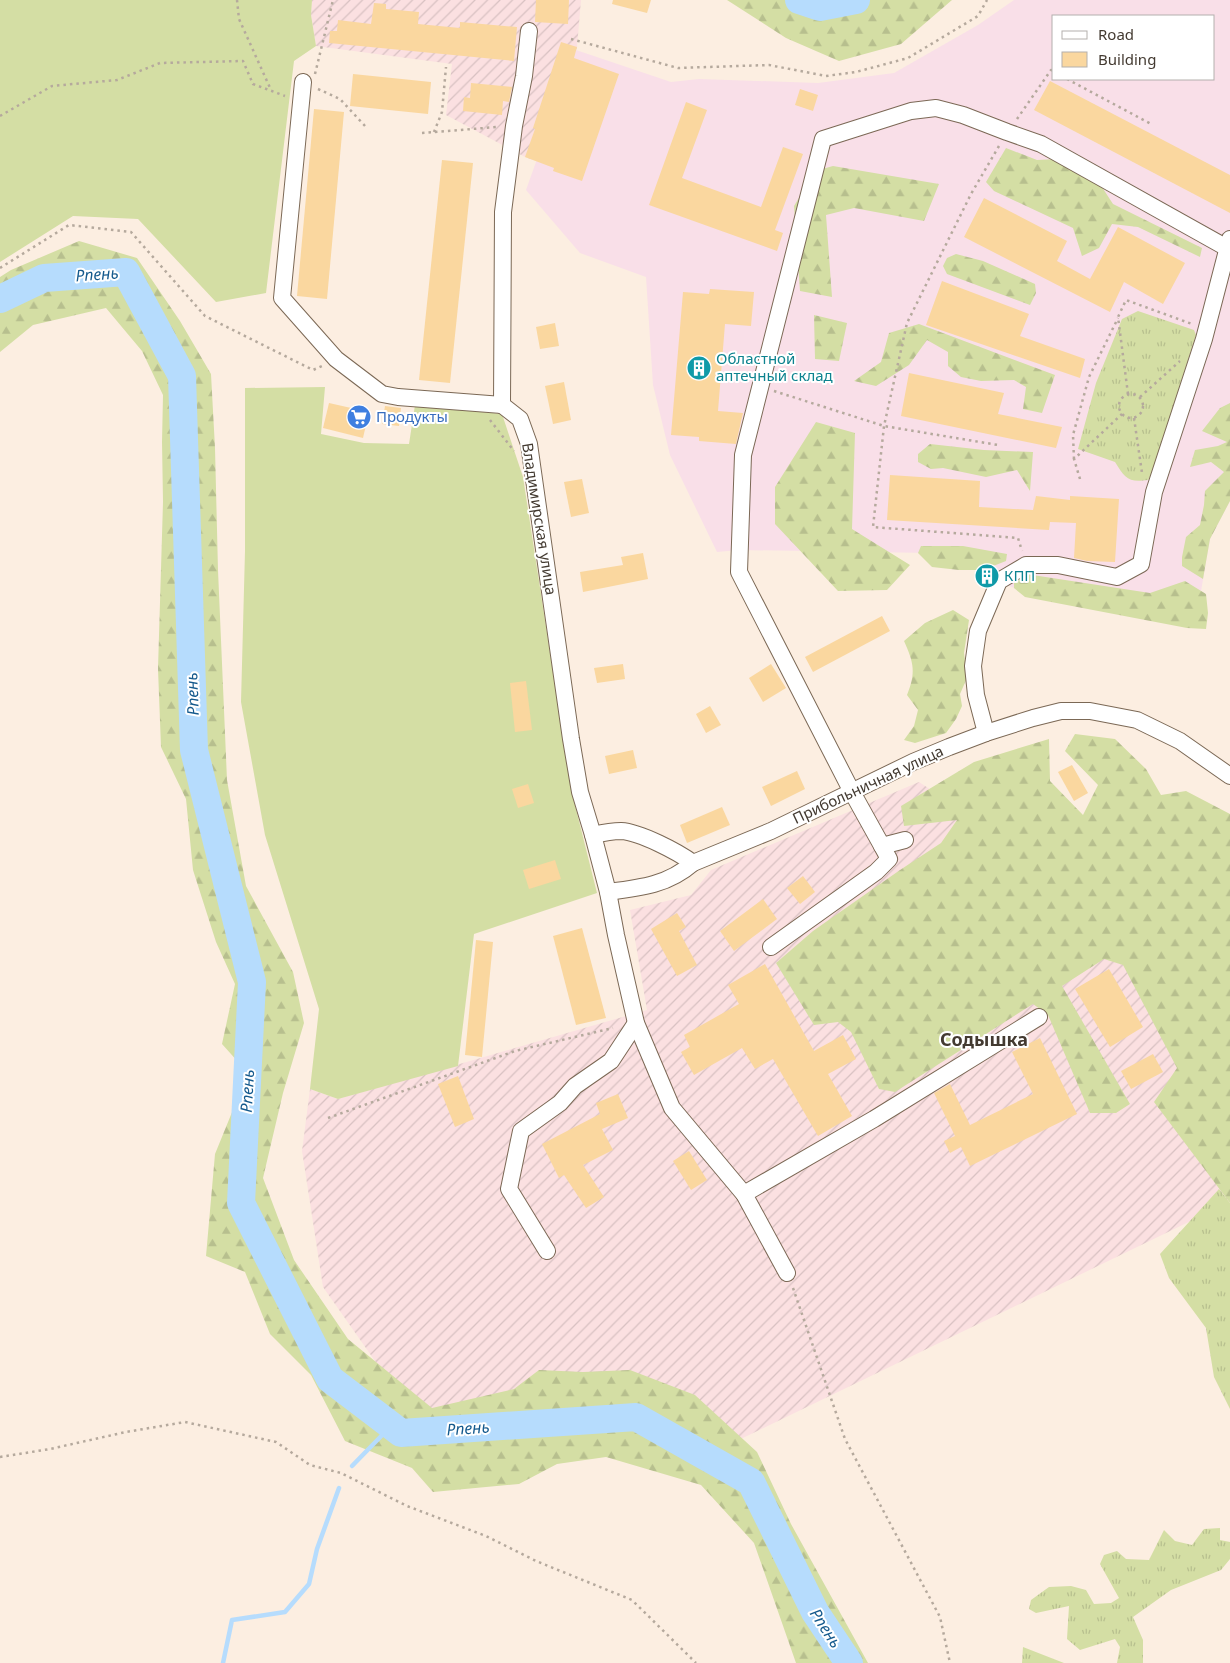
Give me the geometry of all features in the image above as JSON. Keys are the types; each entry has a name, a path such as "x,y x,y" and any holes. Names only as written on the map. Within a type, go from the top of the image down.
{"street":[{"path":"303,82 282,298 336,359 382,394 502,406 503,212 529,31"},
{"path":"771,947 876,872 890,859 852,792 739,572 742,455 823,139 911,111 936,108 963,114 1041,144 1229,244 1207,329 1156,484 1141,564 1117,577 1058,565 1026,565 999,581 978,631 973,666 976,695 986,733"},
{"name":"Владимирская улица","path":"502,406 520,419 529,444 580,792 608,892"},
{"name":"Прибольничная улица","path":"608,892 660,883 684,871 693,863 771,831 913,762 986,733 1061,711 1090,710 1137,720 1180,741 1230,776"},
{"path":"593,835 622,831 634,834 693,863"},
{"path":"882,846 905,840"},
{"path":"608,892 636,1023 672,1108 744,1194 788,1272"},
{"path":"744,1194 874,1119 1039,1017"},
{"path":"547,1251 509,1190 521,1131 560,1103 575,1086 611,1061 636,1023"}],"path":[{"path":"236,0 239,20 272,91"},
{"path":"303,82 315,76 333,0"},
{"path":"571,39 678,68 769,65 826,76 856,72 908,58 978,16 987,0"},
{"path":"0,116 52,86 117,80 160,63 243,61 253,84 301,100"},
{"path":"434,132 442,112 446,67"},
{"path":"1026,565 1018,538 873,527 884,426 906,323 971,194 1007,132 1052,70"},
{"path":"1069,80 1151,124"},
{"path":"303,82 340,99 365,126"},
{"path":"422,133 514,126"},
{"path":"0,268 69,225 131,232 205,316 313,370 336,359"},
{"path":"1080,478 1074,459 1073,435 1089,377 1126,300 1207,329"},
{"path":"1118,317 1128,394"},
{"path":"1140,397 1183,358"},
{"path":"760,387 884,426 998,445"},
{"path":"1128,394 1135,394 1140,397 1144,407 1140,414 1134,418 1122,414 1119,406 1122,398 1128,394"},
{"path":"480,404 517,455"},
{"path":"1074,459 1122,414"},
{"path":"1134,418 1144,481"},
{"path":"328,1118 515,1051 636,1023"},
{"path":"788,1272 845,1439 940,1617 950,1663"},
{"path":"0,1457 186,1422 276,1442 310,1465 341,1473 407,1506 486,1536 536,1561 632,1600 696,1663"}],"shaded area":[{"path":"312,0 581,0 577,47 550,133 536,161 446,115 452,64 316,46 311,15"},
{"path":"1014,0 1230,0 1230,501 1210,539 1196,620 1014,588 983,570 992,554 739,550 717,552 670,455 653,385 646,277 580,253 526,190 576,50 671,82 699,79 818,83 894,73 978,25"},
{"path":"919,782 1114,909 1230,1202 685,1466 427,1435 323,1287 302,1151 310,1089 338,1099 647,1010 630,910 691,895 711,870"}],"green space":[{"path":"0,0 312,0 311,15 316,46 294,61 266,293 216,302 138,219 73,216 0,262"},
{"path":"727,0 952,0 901,44 839,61 786,38"},
{"path":"1006,148 1037,160 1058,159 1100,184 1113,204 1202,248 1200,257 1138,227 1112,224 1099,248 1082,256 1073,228 994,191 986,182"},
{"path":"833,166 939,184 924,221 854,208 826,215 832,297 800,291 794,206 815,171"},
{"path":"79,241 137,258 180,321 211,374 227,780 246,886 293,972 304,1023 283,1093 263,1178 294,1260 348,1339 432,1408 514,1389 539,1370 583,1372 630,1370 695,1395 757,1452 791,1524 868,1663 796,1663 754,1543 701,1485 606,1457 557,1464 519,1484 433,1492 412,1468 345,1441 311,1375 270,1334 245,1272 206,1256 215,1154 248,1073 222,1044 235,984 216,942 193,870 186,799 161,747 158,669 163,502 163,395 142,351 106,308 33,325 0,352 0,277 11,270"},
{"path":"956,254 983,261 1035,284 1036,293 1030,305 947,274 943,266 947,258"},
{"path":"1138,311 1194,330 1196,335 1152,473 1148,480 1141,481 1131,480 1125,476 1115,462 1078,449 1096,383 1122,319"},
{"path":"814,315 847,323 839,361 815,359"},
{"path":"919,324 1055,375 1042,413 1023,409 1026,387 1014,380 981,381 961,377 948,366 948,352 927,340 909,365 876,386 854,381 881,362 889,333"},
{"path":"325,387 321,434 364,443 409,444 415,405 502,414 523,477 571,789 597,893 474,934 458,1066 338,1099 310,1089 319,1009 265,835 241,702 245,551 245,388"},
{"path":"1230,403 1230,501 1210,539 1203,579 1182,566 1182,557 1186,537 1200,525 1205,491 1224,472 1211,462 1190,467 1195,450 1218,446 1227,442 1202,431 1220,408"},
{"path":"816,422 855,433 852,529 910,565 887,590 838,591 775,524 775,487"},
{"path":"930,444 984,450 1033,452 1030,491 1017,470 986,477 943,468 931,469 918,462 918,454"},
{"path":"921,546 963,546 1007,554 1006,561 983,570 959,570 932,567 918,553"},
{"path":"1026,574 1150,593 1185,581 1206,594 1208,613 1206,629 1187,628 1025,597 1014,588 1014,581"},
{"path":"953,610 969,620 964,653 967,678 960,694 962,706 946,733 915,743 904,740 914,726 918,710 907,695 912,680 913,668 904,641 925,623"},
{"path":"1075,734 1115,739 1146,769 1161,795 1186,791 1230,814 1230,1203 1154,1102 1177,1068 1123,965 1104,959 1062,986 1130,1104 1116,1113 1090,1113 1048,1015 1033,1004 895,1092 879,1089 851,1032 838,1022 814,1025 776,963 813,931 941,843 957,820 904,826 901,806 974,762 1049,739 1050,781 1083,815 1098,785 1065,751"},
{"path":"1219,1189 1230,1203 1230,1409 1214,1377 1206,1328 1169,1278 1160,1254"},
{"path":"1220,1528 1220,1540 1230,1542 1230,1559 1221,1570 1171,1590 1133,1617 1143,1640 1143,1663 1117,1663 1120,1647 1115,1639 1080,1650 1067,1639 1069,1606 1036,1613 1029,1609 1031,1600 1049,1587 1071,1586 1086,1590 1094,1604 1111,1603 1119,1598 1100,1564 1104,1555 1117,1551 1126,1559 1149,1560 1164,1530 1175,1541 1192,1545 1204,1529"},
{"path":"1023,1647 1064,1663 1022,1663"}],"building":[{"path":"536,0 569,0 568,24 535,22"},
{"path":"613,0 651,0 647,13 612,4"},
{"path":"374,3 386,4 386,9 419,12 418,24 460,28 460,22 517,27 514,61 329,43 330,31 337,31 338,20 371,24"},
{"path":"561,42 577,47 574,58 619,74 582,181 553,171 554,168 525,157"},
{"path":"353,74 431,82 428,114 350,106"},
{"path":"1050,81 1230,175 1230,213 1034,110"},
{"path":"471,83 512,87 509,102 503,101 502,115 463,111 464,97 470,98"},
{"path":"800,89 818,95 813,111 795,105"},
{"path":"686,102 707,110 682,178 761,207 783,147 803,154 775,230 783,233 777,251 649,205"},
{"path":"314,109 344,112 327,299 297,296"},
{"path":"442,160 473,163 450,383 419,380"},
{"path":"984,198 1067,241 1057,261 1090,279 1118,227 1185,263 1163,304 1124,282 1110,312 964,237"},
{"path":"942,281 1029,314 1020,336 1085,359 1080,378 926,325"},
{"name":"Областной аптечный склад","path":"710,289 754,292 751,326 725,324 718,411 743,413 736,444 699,441 699,437 671,435 683,292 709,294"},
{"path":"555,323 559,346 540,349 536,327"},
{"path":"909,373 1004,393 998,414 1062,427 1056,448 901,416"},
{"path":"564,382 571,420 553,424 545,386"},
{"path":"329,403 369,412 363,438 323,428"},
{"path":"385,406 401,408 399,426 382,424"},
{"path":"890,475 980,481 979,507 1033,510 1036,496 1070,500 1070,496 1119,499 1115,562 1087,561 1074,558 1076,523 1050,522 1049,530 887,520"},
{"path":"582,479 589,513 571,517 564,482"},
{"path":"643,553 648,579 583,592 580,572 623,565 621,557"},
{"path":"882,616 890,631 813,672 805,657"},
{"path":"623,664 625,679 597,683 594,668"},
{"path":"771,664 786,688 763,702 749,678"},
{"path":"526,681 532,730 515,732 510,683"},
{"path":"710,706 721,725 706,733 696,714"},
{"path":"633,750 637,768 609,774 605,756"},
{"path":"1072,765 1088,793 1074,801 1058,772"},
{"path":"797,771 805,789 771,806 762,787"},
{"path":"528,784 534,803 518,808 512,789"},
{"path":"722,807 730,825 687,843 680,825"},
{"path":"555,860 561,879 529,889 523,870"},
{"path":"803,876 815,892 800,904 787,888"},
{"path":"763,899 777,919 734,951 720,931"},
{"path":"677,913 686,927 679,931 697,965 677,976 651,929"},
{"path":"582,928 606,1018 576,1025 553,936"},
{"path":"476,940 493,942 482,1057 465,1055"},
{"path":"765,964 814,1051 843,1035 856,1059 828,1074 852,1116 818,1136 773,1059 755,1069 742,1048 694,1075 681,1052 690,1047 684,1035 739,1004 728,985"},
{"path":"1109,969 1143,1027 1110,1047 1075,989"},
{"path":"1040,1038 1077,1114 970,1166 961,1147 950,1153 944,1141 955,1136 934,1093 950,1084 970,1125 1033,1094 1012,1052"},
{"path":"1153,1054 1163,1072 1131,1089 1121,1071"},
{"path":"458,1076 474,1119 455,1127 438,1084"},
{"path":"618,1094 628,1118 602,1129 613,1150 583,1165 604,1197 586,1208 564,1175 559,1178 542,1144 600,1114 596,1103"},
{"path":"689,1151 707,1180 691,1190 673,1161"}],"waterway":[{"name":"Рпень","path":"799,0 820,7 856,0"},
{"name":"Рпень","path":"0,299 44,278 126,272 182,376 194,750 252,982 241,1203 330,1379 401,1433 636,1417 751,1482 815,1612 849,1663"},
{"path":"352,1466 391,1426"},
{"path":"223,1663 232,1620 285,1612 309,1584 317,1549 339,1488"}],"place":[{"name":"Областной аптечный склад","path":"699,368"},
{"name":"Продукты","path":"359,417"},
{"name":"КПП","path":"987,576"}],"district":[{"name":"Содышка","path":"984,1040"}]}
